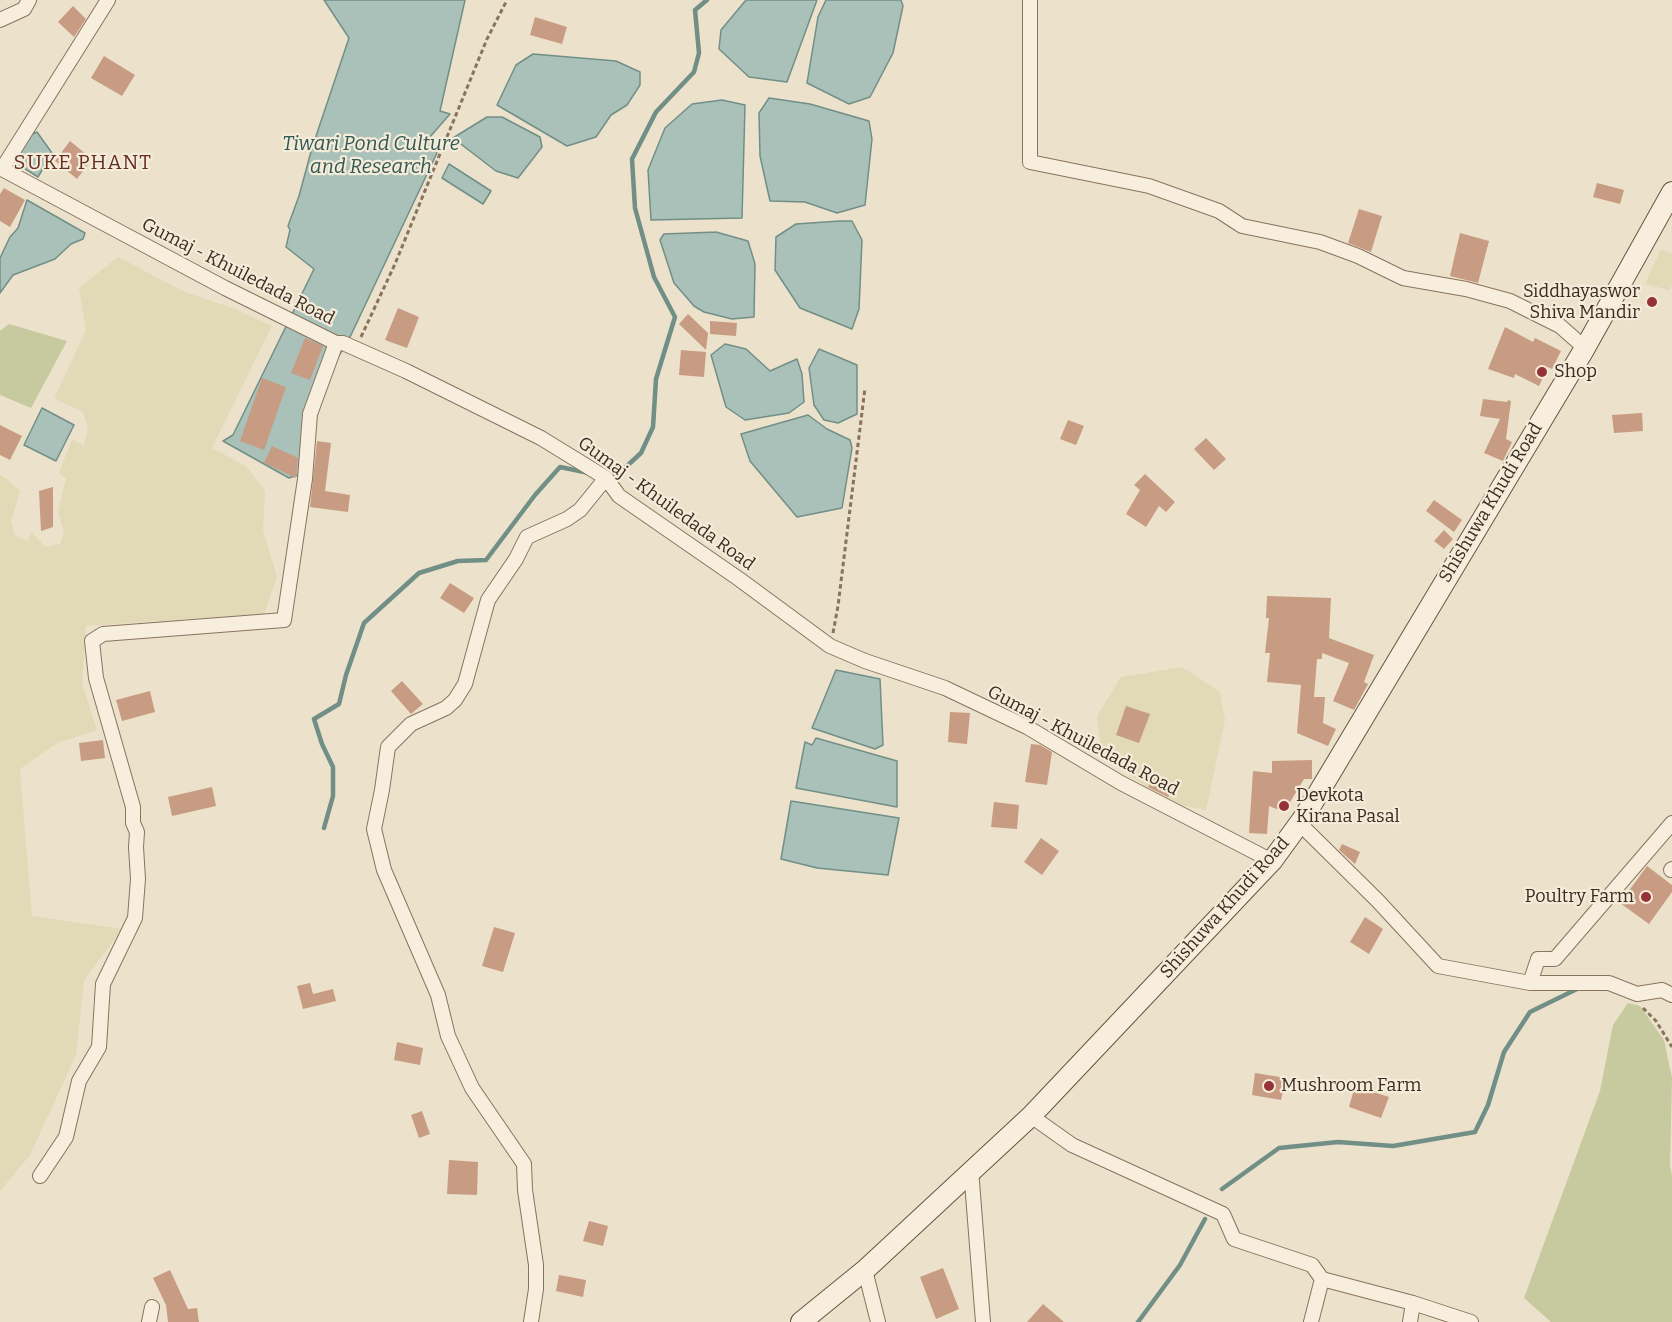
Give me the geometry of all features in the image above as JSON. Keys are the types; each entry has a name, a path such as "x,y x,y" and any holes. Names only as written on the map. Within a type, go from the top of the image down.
{"main road":[{"name":"Shishuwa Khudi Road","path":"801,1322 865,1270 1030,1116 1272,861 1300,824 1585,348 1672,192"}],"street":[{"path":"0,20 24,9 29,0"},
{"path":"1,169 108,0"},
{"path":"1030,0 1030,162 1149,186 1219,211 1242,226 1320,242 1358,256 1402,278 1466,289 1510,301 1560,326 1585,348"},
{"name":"Gumaj - Khuiledada Road","path":"1,169 225,288 336,343 406,371 541,438 606,478 619,496 739,579 830,646 866,662 945,688 1017,722 1121,783 1272,861"},
{"path":"40,1176 66,1137 79,1081 99,1047 103,984 135,918 138,879 137,832 133,823 133,807 96,678 92,641 104,634 284,620 305,479 310,414 336,343"},
{"path":"531,1322 536,1289 536,1265 525,1190 524,1164 472,1088 448,1036 438,995 384,870 374,829 388,747 411,724 447,708 456,700 465,684 488,600 527,537 567,519 580,510 606,478"},
{"path":"1530,983 1538,959 1554,959 1672,823"},
{"path":"1300,824 1378,901 1438,966 1530,983 1609,982 1637,994 1662,990 1672,995"},
{"path":"1030,1116 1072,1145 1223,1214 1234,1239 1312,1265 1322,1279 1472,1322"},
{"path":"971,1169 983,1322"},
{"path":"865,1270 878,1322"},
{"path":"1311,1322 1322,1279"},
{"path":"1410,1322 1413,1304"},
{"path":"149,1322 152,1307"}],"path":[{"path":"355,349 395,264 487,39 507,0"},
{"path":"830,646 838,606 865,388"},
{"path":"1637,994 1641,1006 1656,1021 1672,1047"}],"shaded area":[{"path":"1661,249 1672,254 1672,285 1669,290 1645,284"},
{"path":"118,257 185,292 235,309 272,326 212,448 246,466 265,491 263,530 277,577 264,614 86,626 82,684 97,730 57,743 20,769 32,916 122,929 84,980 76,1055 30,1155 0,1191 0,475 20,491 11,522 15,535 27,541 32,532 45,547 60,544 64,533 58,512 66,479 59,473 72,439 84,446 88,428 83,412 54,398 86,331 79,288"},
{"path":"1182,667 1220,692 1225,720 1206,810 1170,803 1142,784 1101,750 1097,716 1121,677"}],"green space":[{"path":"9,324 67,341 31,408 0,395 0,331"},
{"path":"1628,1003 1640,1006 1664,1040 1672,1078 1670,1165 1672,1176 1672,1322 1551,1322 1524,1298 1600,1091 1613,1025"}],"water":[{"name":"Tiwari Pond Culture and Research","path":"324,0 465,0 440,111 450,114 429,138 437,153 351,335 316,395 307,472 289,478 223,441 233,435 314,269 286,247 290,230 288,226 349,38"},
{"path":"746,0 817,0 787,82 749,77 719,49 721,30"},
{"path":"826,0 901,0 903,6 893,53 870,97 849,104 807,83 818,17"},
{"path":"533,54 616,61 640,72 640,85 627,105 611,115 596,137 567,146 497,105 516,65"},
{"path":"769,98 810,104 869,121 872,139 865,205 837,213 805,202 770,201 760,156 759,113"},
{"path":"722,100 745,105 742,218 651,220 648,170 665,128 692,104"},
{"path":"487,117 502,117 540,137 542,147 518,178 496,171 453,138"},
{"path":"37,132 52,153 38,177 16,163 26,137"},
{"path":"449,164 491,191 483,204 442,178"},
{"path":"27,200 85,233 83,239 71,244 55,259 13,275 0,293 0,258 10,237 18,228"},
{"path":"852,221 862,240 859,309 852,329 800,308 775,270 776,237 796,224"},
{"path":"716,232 748,241 755,264 754,317 732,319 704,312 694,306 674,283 660,240 664,234"},
{"path":"725,344 746,349 770,371 797,359 802,374 804,402 789,413 745,420 726,407 711,355"},
{"path":"819,349 857,365 857,414 838,423 824,420 814,405 809,368"},
{"path":"42,408 74,425 56,461 24,445"},
{"path":"808,415 827,429 850,440 852,448 842,508 797,517 750,461 741,434"},
{"path":"836,670 880,679 883,745 875,749 812,728"},
{"path":"816,738 897,761 897,807 796,788 805,742 812,745"},
{"path":"791,801 899,818 888,875 817,868 781,859"}],"building":[{"path":"73,6 86,19 74,37 58,22"},
{"path":"535,17 567,27 562,44 530,35"},
{"path":"104,56 135,75 122,96 91,78"},
{"path":"70,141 92,159 77,179 55,161"},
{"path":"1597,183 1624,190 1620,204 1593,197"},
{"path":"4,188 25,200 10,227 0,221 0,194"},
{"path":"1359,209 1382,216 1371,252 1348,243"},
{"path":"1460,233 1489,241 1478,283 1450,276"},
{"path":"398,308 419,317 407,348 385,340"},
{"path":"688,314 708,333 706,350 679,324"},
{"path":"710,321 737,323 736,336 710,334"},
{"path":"1505,327 1533,342 1535,338 1561,351 1552,369 1548,367 1539,386 1515,374 1514,378 1488,369"},
{"path":"305,338 323,346 310,380 291,373"},
{"path":"681,350 706,352 704,377 679,375"},
{"path":"262,378 286,387 264,450 240,441"},
{"path":"1483,399 1511,401 1506,439 1512,442 1503,461 1484,453 1500,419 1480,416"},
{"path":"1642,413 1643,431 1614,433 1612,415"},
{"path":"1068,420 1084,426 1076,445 1060,439"},
{"path":"0,425 22,436 10,460 0,455"},
{"path":"1206,438 1226,459 1214,470 1194,449"},
{"path":"317,441 331,443 325,491 350,495 348,512 310,507"},
{"path":"272,446 298,458 296,478 264,463"},
{"path":"1145,474 1175,502 1166,512 1159,506 1146,527 1126,514 1140,490 1134,485"},
{"path":"53,487 53,527 41,531 39,491"},
{"path":"1434,500 1462,520 1454,532 1426,511"},
{"path":"1444,530 1453,539 1444,549 1434,541"},
{"path":"450,583 474,598 464,613 440,598"},
{"path":"1267,596 1331,598 1329,638 1374,655 1364,682 1368,684 1354,710 1333,701 1349,663 1322,653 1322,659 1317,659 1314,697 1325,697 1323,723 1336,729 1328,746 1297,733 1301,685 1267,682 1270,653 1265,653 1269,618 1266,618"},
{"path":"402,681 423,704 411,714 391,691"},
{"path":"150,691 155,712 122,721 116,700"},
{"path":"1126,706 1150,714 1139,743 1116,735"},
{"path":"950,712 970,713 967,744 948,742"},
{"path":"103,740 105,758 81,761 79,743"},
{"path":"1031,744 1040,745 1052,752 1047,785 1025,782"},
{"path":"1312,760 1312,779 1304,779 1284,812 1269,806 1267,834 1249,833 1253,771 1272,773 1272,761"},
{"path":"1156,774 1175,786 1168,797 1148,787"},
{"path":"212,787 216,806 172,816 168,797"},
{"path":"994,802 1019,805 1017,829 991,827"},
{"path":"1041,838 1059,851 1042,875 1024,862"},
{"path":"1342,844 1360,852 1355,864 1339,850"},
{"name":"Poultry Farm","path":"1647,866 1672,885 1672,892 1649,924 1620,903"},
{"path":"1365,917 1383,929 1369,954 1350,942"},
{"path":"494,927 515,933 503,972 482,966"},
{"path":"310,983 313,994 333,989 336,1001 303,1009 297,986"},
{"path":"397,1042 423,1048 420,1065 394,1060"},
{"name":"Mushroom Farm","path":"1255,1073 1286,1078 1281,1100 1252,1095"},
{"path":"1355,1086 1389,1097 1381,1118 1349,1107"},
{"path":"422,1111 430,1134 419,1138 411,1115"},
{"path":"449,1160 478,1162 477,1195 447,1194"},
{"path":"589,1221 608,1226 603,1246 583,1241"},
{"path":"943,1268 959,1309 936,1319 920,1277"},
{"path":"170,1270 188,1309 197,1308 199,1322 168,1322 166,1305 153,1278"},
{"path":"559,1275 586,1280 583,1297 556,1291"},
{"path":"1043,1304 1064,1322 1027,1322"}],"waterway":[{"path":"616,476 641,453 653,427 656,379 675,317 654,277 635,208 632,159 656,112 694,72 699,53 695,10 707,0"},
{"path":"324,828 333,796 333,767 314,719 339,704 346,675 364,623 419,573 458,561 486,560 535,495 560,467 589,473"},
{"path":"1222,1189 1279,1148 1338,1142 1393,1146 1475,1132 1488,1105 1504,1052 1530,1012 1579,988"},
{"path":"1138,1322 1180,1265 1205,1219"}],"place":[{"name":"Siddhayaswor Shiva Mandir","path":"1652,302"},
{"name":"Shop","path":"1542,372"},
{"name":"Devkota Kirana Pasal","path":"1284,806"},
{"name":"Poultry Farm","path":"1646,897"},
{"name":"Mushroom Farm","path":"1269,1086"}],"district":[{"name":"SUKE PHANT","path":"83,163"}]}
